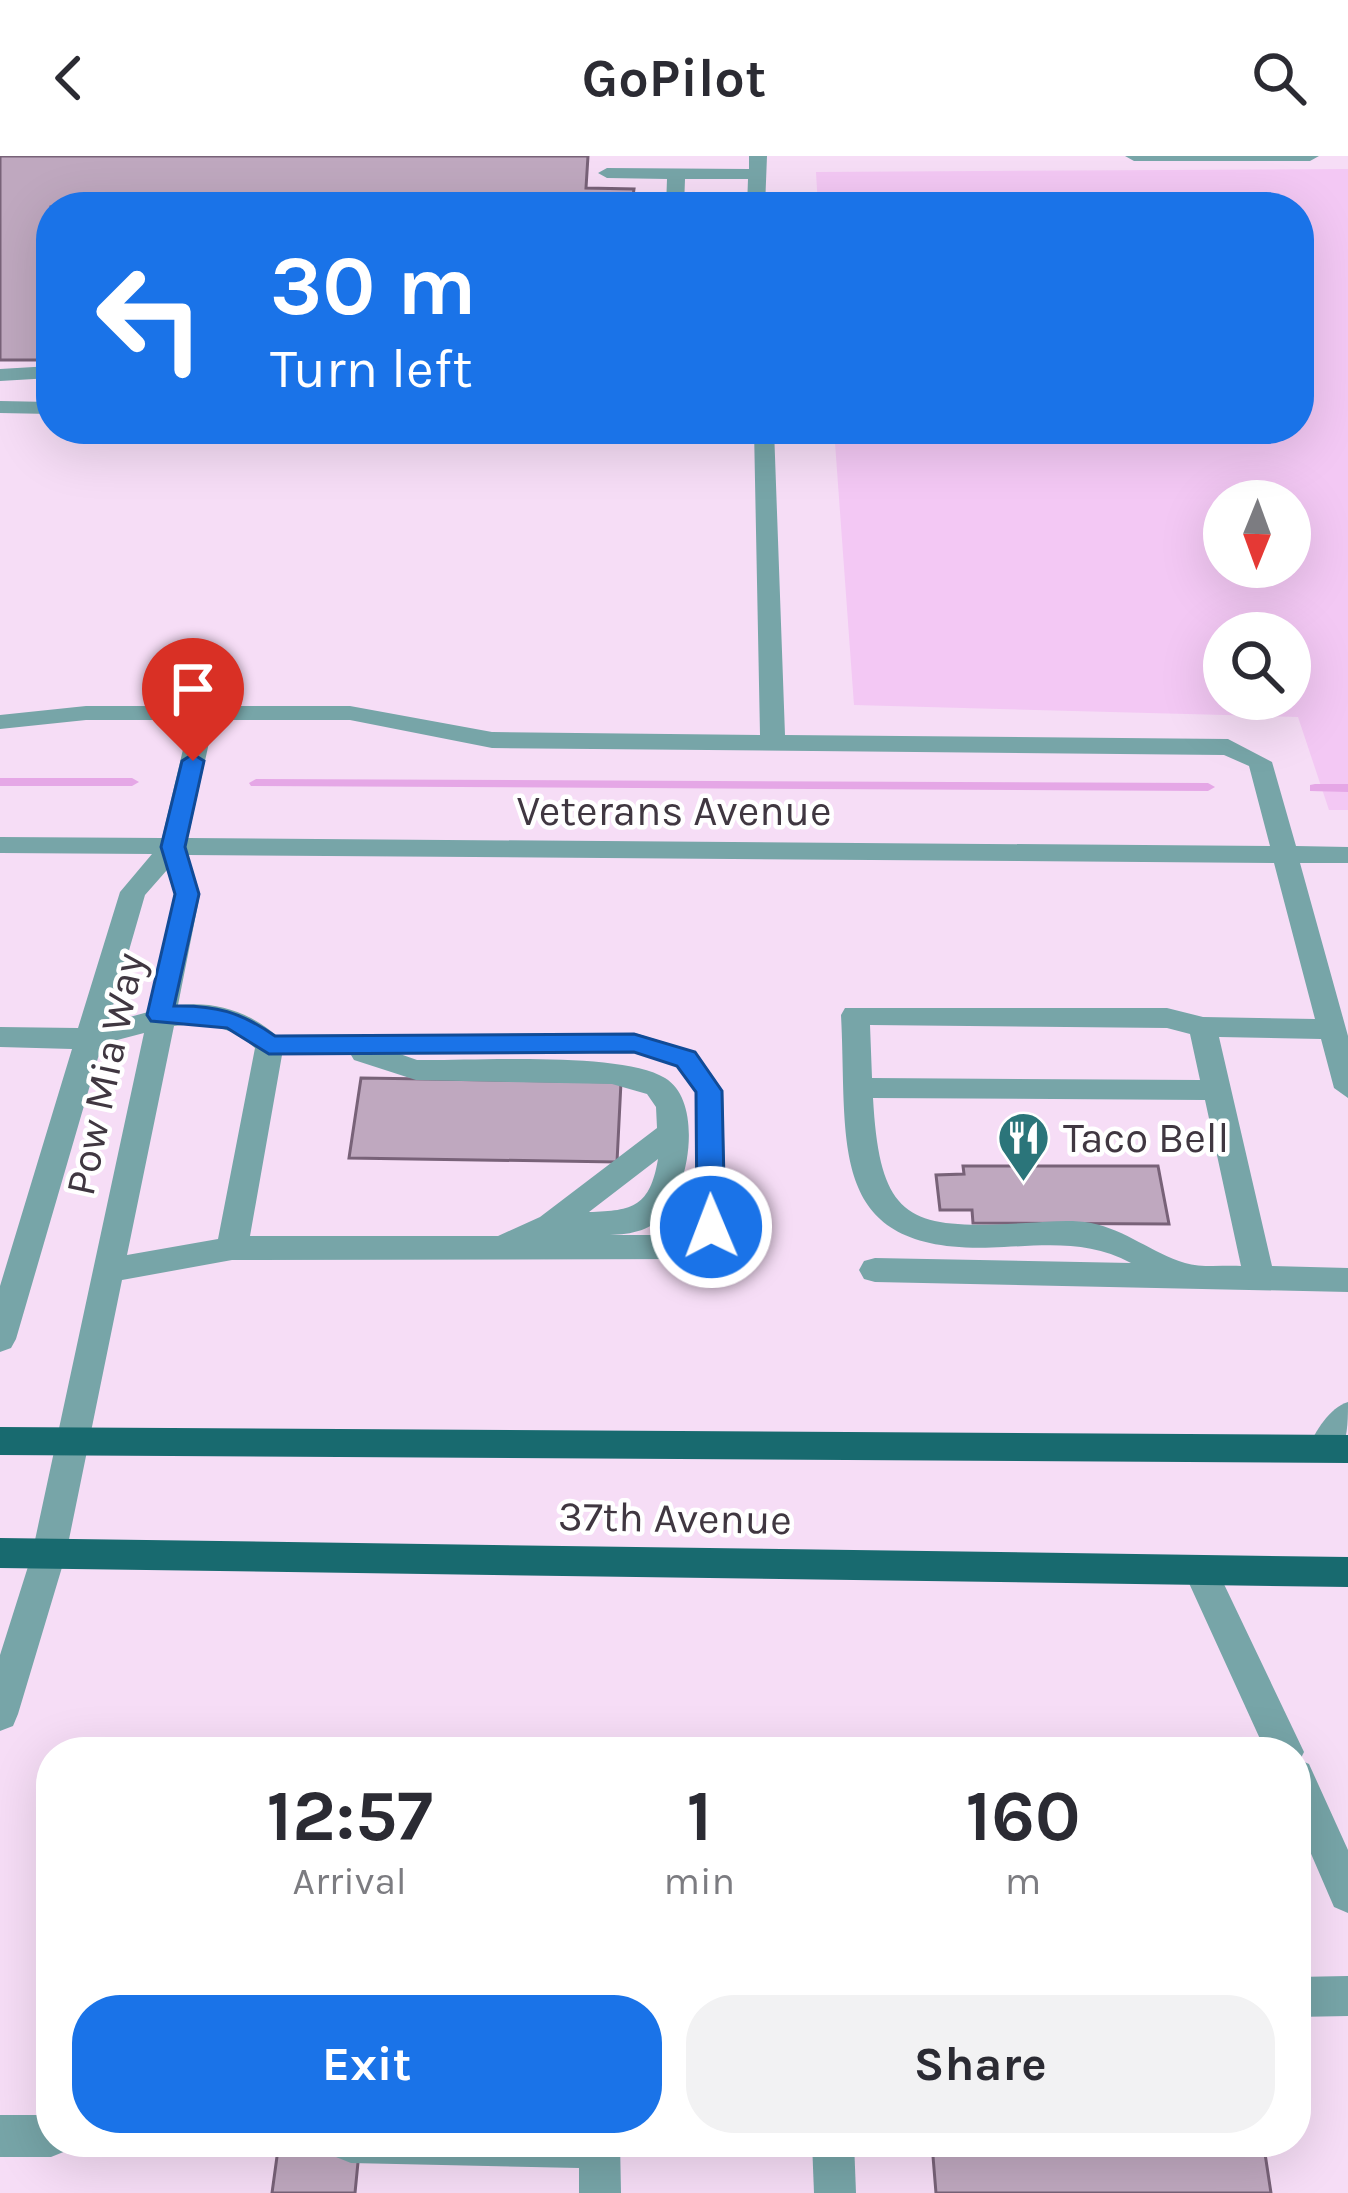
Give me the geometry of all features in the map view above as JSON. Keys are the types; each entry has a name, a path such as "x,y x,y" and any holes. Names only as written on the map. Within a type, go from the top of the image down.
{"main road":[{"name":"37th Avenue","path":"0,1441 1336,1449"},
{"name":"37th Avenue","path":"0,1553 1348,1572"}],"street":[{"path":"1134,156 1310,156"},
{"path":"607,173 676,173 756,165"},
{"path":"675,192 676,173"},
{"path":"0,375 36,373"},
{"path":"0,407 36,408"},
{"path":"764,444 773,743"},
{"path":"0,722 86,713 350,713 492,740 1228,748 1260,762 1336,1014 1348,1088"},
{"path":"173,847 203,715"},
{"name":"Veterans Avenue","path":"0,845 1348,855"},
{"name":"Pow Mia Way","path":"0,1714 49,1554 187,894 173,847"},
{"name":"Pow Mia Way","path":"0,1339 133,892 173,847"},
{"path":"0,1037 91,1037 160,1015 204,1014 235,1020 269,1045 634,1043 686,1059 700,1072 709,1091 711,1227 689,1247 232,1248 108,1271"},
{"path":"1184,1276 1088,1233 931,1234 902,1225 880,1204 867,1176 855,1015 1167,1018 1203,1027 1336,1014"},
{"path":"1203,1027 1259,1278"},
{"path":"232,1248 269,1045"},
{"path":"338,1045 416,1070 635,1077 657,1087 671,1105 674,1161 666,1192 646,1214 627,1223 551,1225"},
{"path":"861,1088 1217,1090"},
{"path":"497,1248 551,1225 672,1132"},
{"path":"874,1270 1348,1280"},
{"path":"1336,1449 1348,1415"},
{"path":"1200,1570 1278,1737"},
{"path":"1311,1807 1347,1880"},
{"path":"1311,1997 1348,1996"},
{"path":"0,2136 36,2136"},
{"path":"600,2193 601,2157"},
{"path":"834,2157 835,2193"}],"shaded area":[{"path":"1348,169 1348,810 1329,810 1299,720 1311,720 1311,612 1203,612 1203,714 854,705 835,444 1314,444 1314,192 817,192 816,172"}],"building":[{"path":"0,156 588,156 586,188 634,189 36,192 36,360 0,360"},
{"path":"361,1078 621,1082 617,1162 349,1158"},
{"path":"963,1166 1158,1166 1169,1224 973,1223 972,1210 940,1210 936,1175 964,1174"},
{"path":"277,2157 359,2157 355,2193 272,2193"},
{"path":"933,2157 1266,2157 1271,2193 936,2193"}],"waterway":[{"path":"0,782 132,782"},
{"path":"256,783 1208,787"},
{"path":"1315,788 1348,788"}],"place":[{"name":"Taco Bell","path":"1024,1184"}],"route":[{"path":"193,761 173,847 187,894 160,1015 204,1014 235,1020 269,1045 634,1043 686,1059 700,1072 709,1091 711,1227"}]}
